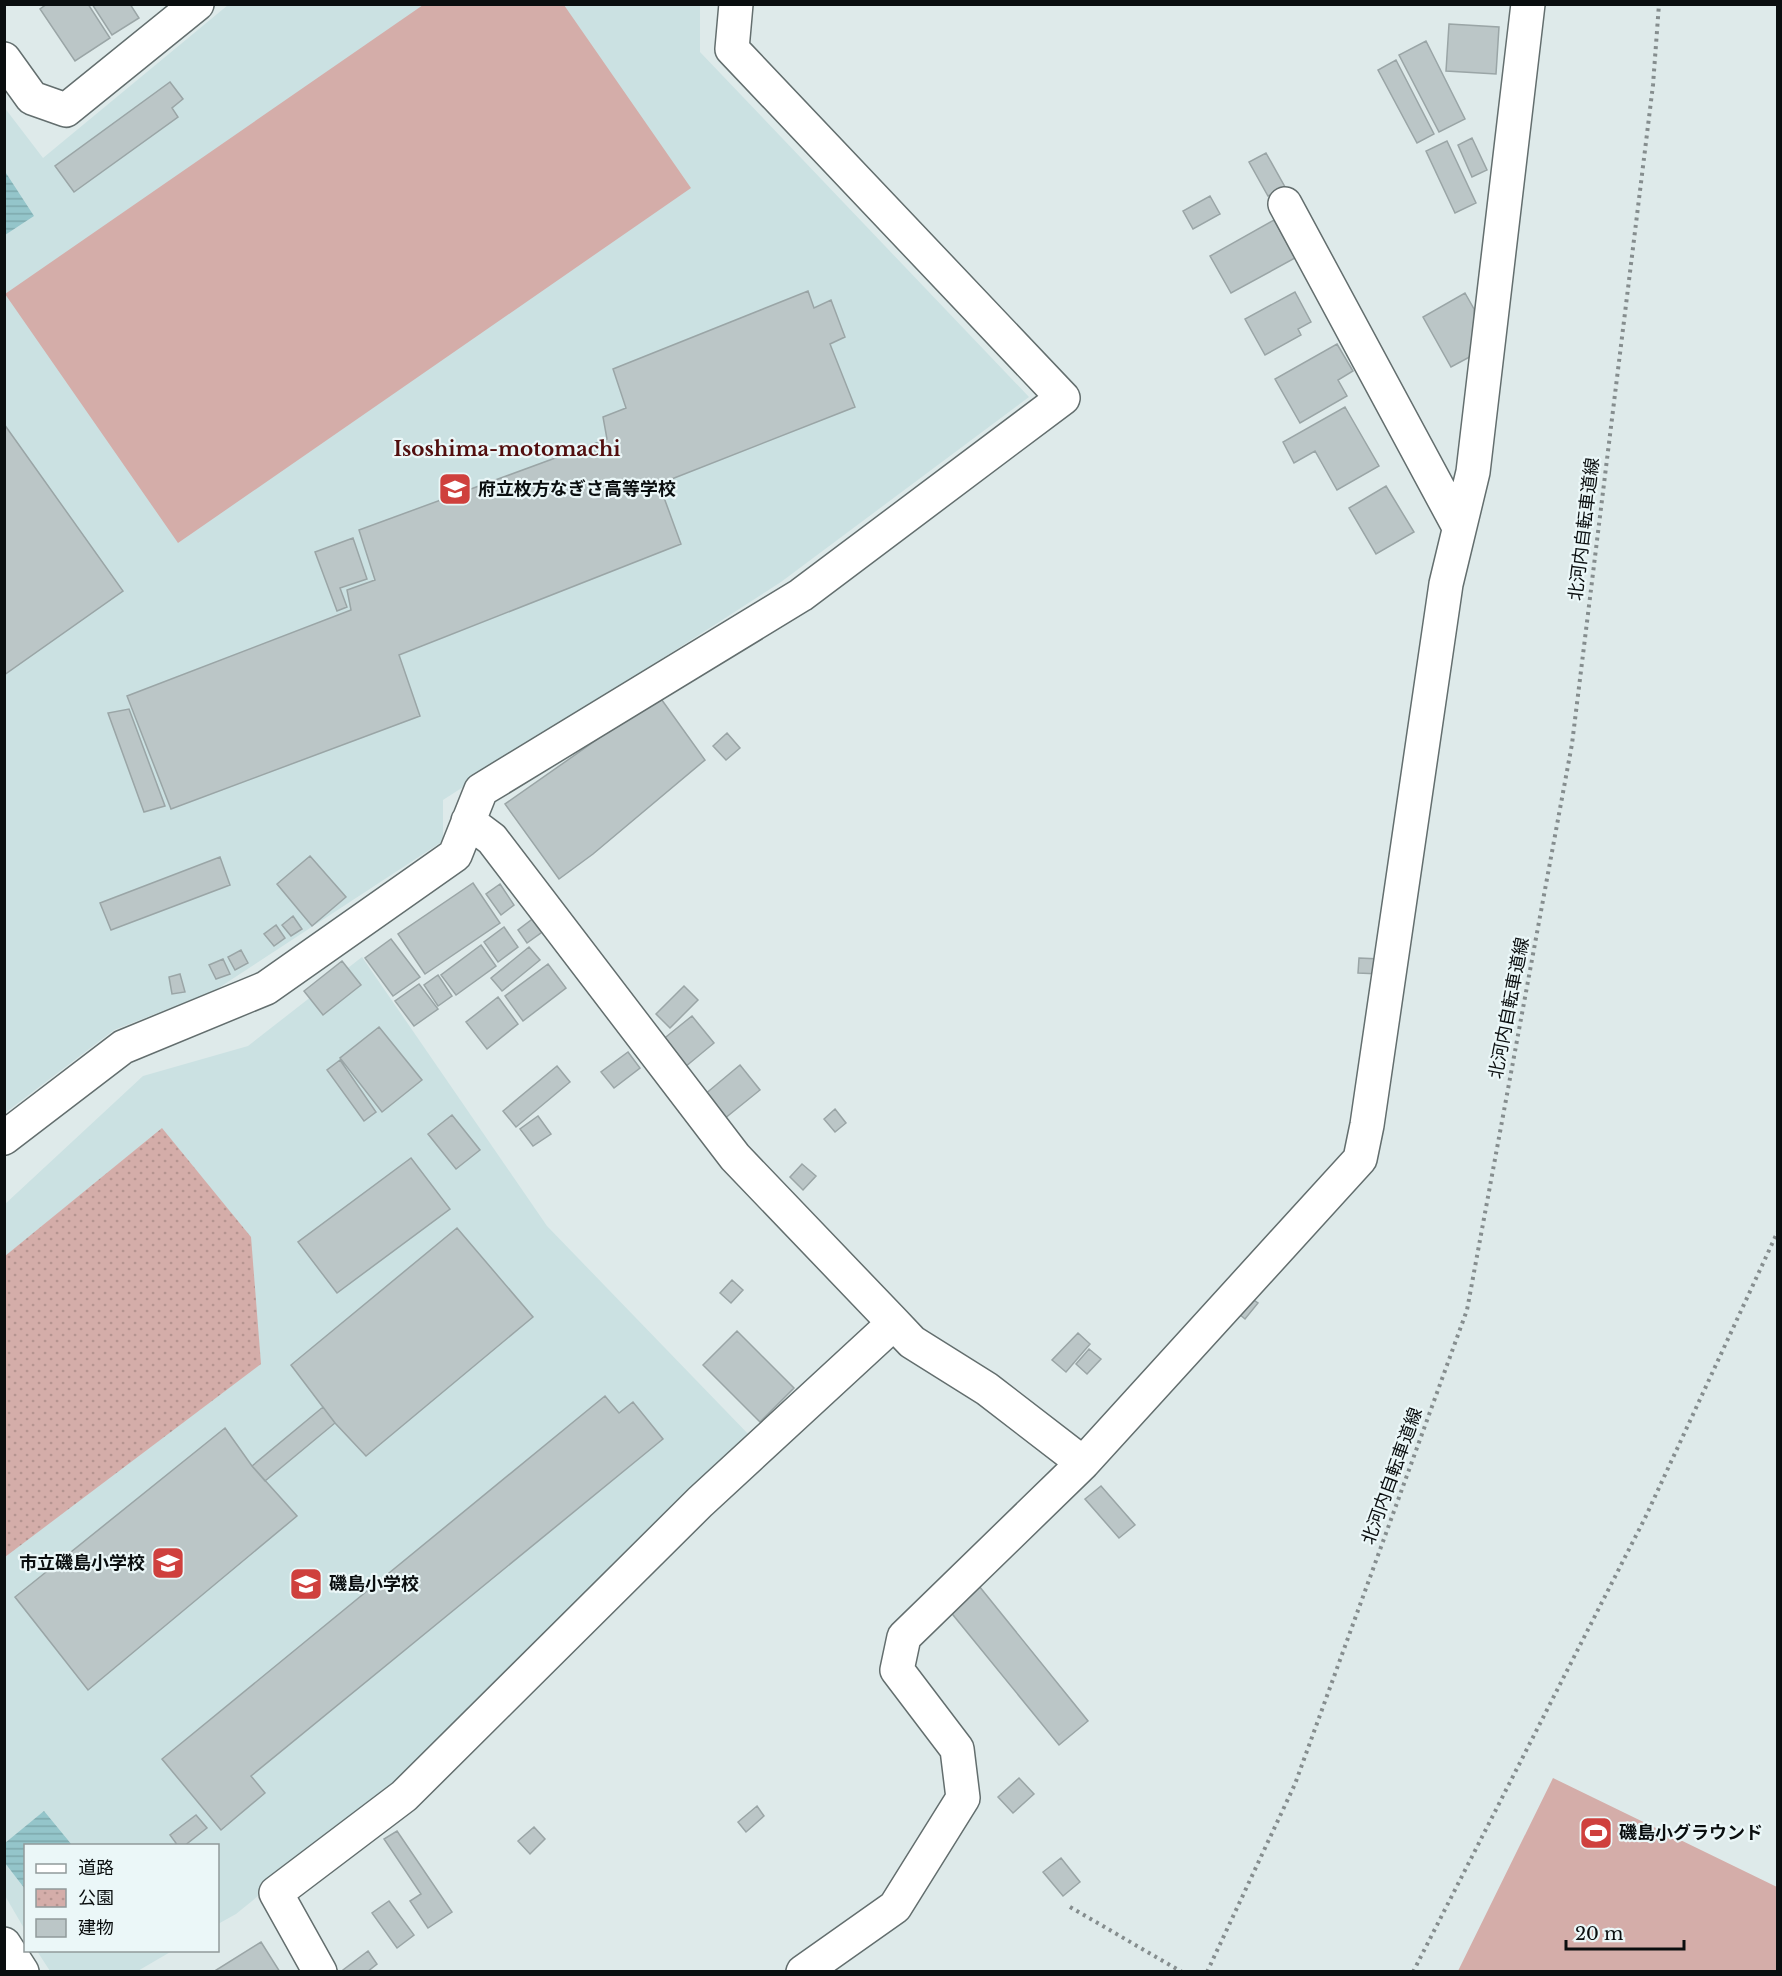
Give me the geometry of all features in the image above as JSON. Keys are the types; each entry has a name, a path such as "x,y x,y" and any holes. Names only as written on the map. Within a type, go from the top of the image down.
{"street":[{"path":"4,59 32,98 66,110 197,4"},
{"path":"4,1138 123,1047 266,988 455,855 481,790 801,595 1063,398 732,49 736,4"},
{"path":"803,1971 895,1907 963,1798 957,1749 897,1670 904,1637 1083,1463 1360,1159 1367,1125 1446,585 1473,472 1528,4"},
{"path":"1285,204 1459,528"},
{"path":"468,821 492,839 735,1156 912,1342 987,1389 1083,1463"},
{"path":"320,1971 276,1893 404,1796 700,1502 894,1323"},
{"path":"4,1944 22,1971"}],"path":[{"name":"北河内自転車道線","path":"1208,1971 1295,1784 1467,1310 1572,744 1653,85 1659,4"},
{"path":"1413,1971 1645,1518 1778,1231"},
{"path":"1070,1906 1182,1971"}],"shaded area":[{"name":"府立枚方なぎさ高等学校","path":"228,5 700,5 700,52 1029,397 781,582 443,800 443,841 214,991 114,1030 5,1113 4,107 43,158"},
{"name":"磯島小学校","path":"362,957 547,1226 753,1439 462,1729 236,1914 219,1923 219,1844 24,1844 24,1928 4,1894 4,1205 143,1076 248,1046"},
{"path":"38,1952 170,1952 136,1972 50,1971"}],"green space":[{"path":"423,5 564,5 691,188 178,543 5,294"},
{"path":"162,1128 251,1237 261,1364 5,1557 5,1256"},
{"name":"磯島小グラウンド","path":"1553,1778 1777,1887 1777,1971 1458,1971"}],"water":[{"path":"4,170 34,216 5,235 4,235"},
{"path":"44,1811 71,1844 24,1844 24,1888 5,1863 5,1843"}],"building":[{"path":"47,4 88,4 110,38 75,61 40,9"},
{"path":"92,4 130,4 139,18 112,35"},
{"path":"1449,24 1499,27 1496,74 1446,71"},
{"path":"1426,41 1465,119 1439,132 1399,55"},
{"path":"1396,60 1434,134 1417,143 1378,70"},
{"path":"170,82 183,99 172,108 178,117 74,192 55,166"},
{"path":"1472,138 1487,170 1472,177 1458,145"},
{"path":"1447,141 1476,203 1455,213 1426,151"},
{"path":"1266,153 1285,187 1268,196 1249,162"},
{"path":"1210,196 1220,214 1193,229 1183,211"},
{"path":"1274,220 1295,258 1231,293 1210,256"},
{"path":"808,291 814,308 831,300 845,337 830,344 855,407 659,484 681,544 399,655 420,716 171,809 127,696 351,610 347,590 375,580 359,530 607,439 603,417 626,408 613,369"},
{"path":"1295,292 1311,322 1298,329 1301,335 1265,355 1245,319"},
{"path":"1465,293 1474,309 1477,353 1451,367 1423,317"},
{"path":"1337,344 1353,371 1338,380 1347,396 1300,423 1275,379"},
{"path":"1345,407 1379,466 1337,490 1315,451 1294,463 1283,442"},
{"path":"4,424 123,591 4,675"},
{"path":"1386,486 1414,532 1376,554 1349,508"},
{"path":"353,538 367,579 340,588 347,607 337,611 315,552"},
{"path":"659,696 705,760 593,854 559,879 505,804"},
{"path":"129,709 165,806 144,812 108,713"},
{"path":"727,733 740,748 726,760 713,746"},
{"path":"310,856 346,897 312,926 277,884"},
{"path":"220,857 230,885 111,930 100,903"},
{"path":"473,883 500,923 425,974 398,934"},
{"path":"500,884 514,905 501,915 486,894"},
{"path":"293,916 302,929 291,936 282,925"},
{"path":"535,917 545,930 527,943 518,930"},
{"path":"276,925 285,938 274,946 264,934"},
{"path":"504,927 518,947 498,962 484,942"},
{"path":"391,939 420,977 393,996 365,958"},
{"path":"481,945 496,966 456,995 441,975"},
{"path":"529,947 540,960 502,991 491,978"},
{"path":"241,950 248,963 235,970 228,957"},
{"path":"1359,958 1380,959 1380,974 1358,973"},
{"path":"223,959 230,974 216,979 209,965"},
{"path":"342,961 361,985 323,1015 304,991"},
{"path":"548,964 566,988 523,1021 505,996"},
{"path":"180,974 185,992 172,994 169,977"},
{"path":"438,975 452,996 438,1006 424,985"},
{"path":"419,984 438,1009 414,1026 395,1001"},
{"path":"684,986 698,1000 670,1028 656,1014"},
{"path":"498,997 518,1024 487,1049 466,1022"},
{"path":"692,1016 714,1043 679,1072 656,1045"},
{"path":"379,1027 422,1080 382,1112 340,1058"},
{"path":"628,1052 640,1068 614,1088 601,1072"},
{"path":"340,1060 376,1112 364,1121 327,1070"},
{"path":"740,1065 760,1090 724,1119 704,1095"},
{"path":"557,1066 570,1082 516,1127 503,1111"},
{"path":"835,1109 846,1123 835,1132 824,1119"},
{"path":"452,1115 480,1150 456,1169 428,1134"},
{"path":"538,1116 551,1134 533,1146 520,1129"},
{"path":"411,1158 450,1209 337,1293 298,1242"},
{"path":"802,1164 816,1176 803,1190 790,1177"},
{"path":"457,1228 533,1317 366,1456 335,1423 291,1365"},
{"path":"732,1280 743,1290 731,1303 720,1293"},
{"path":"1243,1293 1258,1303 1245,1319 1232,1308"},
{"path":"737,1331 794,1388 760,1422 703,1365"},
{"path":"1078,1333 1090,1344 1066,1372 1052,1360"},
{"path":"1089,1349 1101,1359 1087,1374 1076,1364"},
{"path":"605,1396 619,1413 633,1402 663,1439 251,1776 265,1793 221,1830 162,1759"},
{"path":"323,1407 335,1423 265,1481 252,1466"},
{"path":"225,1428 252,1466 297,1516 88,1690 15,1597"},
{"path":"1101,1486 1135,1525 1119,1538 1085,1499"},
{"path":"979,1586 1088,1721 1059,1745 949,1610"},
{"path":"1019,1778 1034,1794 1013,1813 998,1797"},
{"path":"757,1806 764,1816 746,1832 738,1822"},
{"path":"196,1815 207,1828 187,1844 177,1844 170,1835"},
{"path":"534,1827 545,1839 530,1854 518,1841"},
{"path":"397,1831 452,1912 428,1928 410,1901 421,1894 384,1839"},
{"path":"1061,1858 1080,1882 1063,1896 1043,1872"},
{"path":"389,1901 414,1935 397,1948 372,1913"},
{"path":"261,1942 280,1972 213,1972"},
{"path":"368,1951 377,1964 367,1972 344,1972 343,1970"}],"place":[{"name":"府立枚方なぎさ高等学校","path":"455,489"},
{"name":"市立磯島小学校","path":"168,1563"},
{"name":"磯島小学校","path":"306,1584"},
{"name":"磯島小グラウンド","path":"1596,1833"}],"district":[{"name":"Isoshima-motomachi","path":"507,449"}]}
